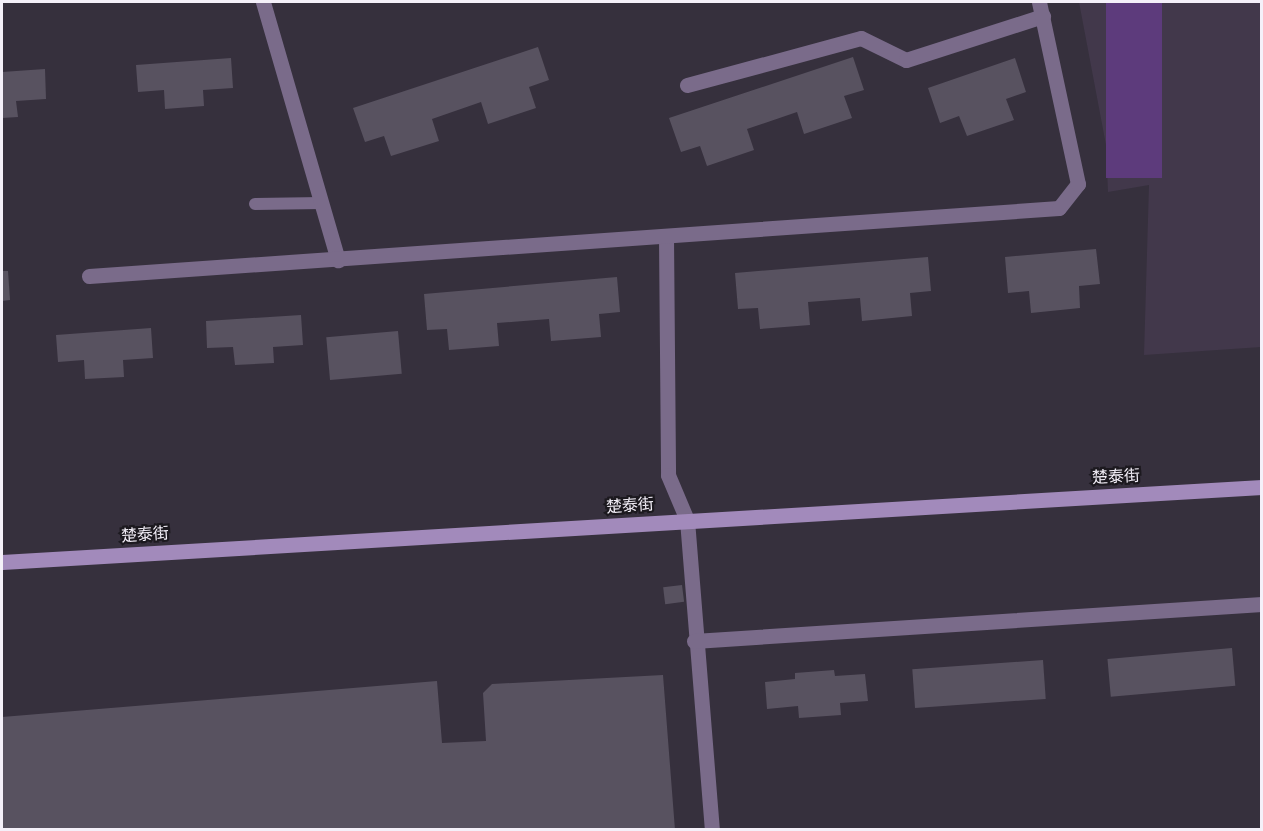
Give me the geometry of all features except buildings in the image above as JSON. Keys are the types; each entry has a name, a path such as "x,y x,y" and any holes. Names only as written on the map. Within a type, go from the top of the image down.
{"street":[{"path":"263,2 338,260"},
{"path":"89,276 1059,208 1078,184 1041,9 906,60 861,38 687,85"},
{"path":"666,237 668,475 687,520 694,641 712,830"},
{"name":"楚泰街","path":"2,562 1262,487"},
{"path":"694,641 1262,604"}],"lane":[{"path":"255,204 322,203"}],"shaded area":[{"path":"1079,2 1261,2 1261,347 1144,355 1149,185 1108,192 1106,145"},
{"path":"1106,2 1162,2 1162,178 1106,178"}]}
